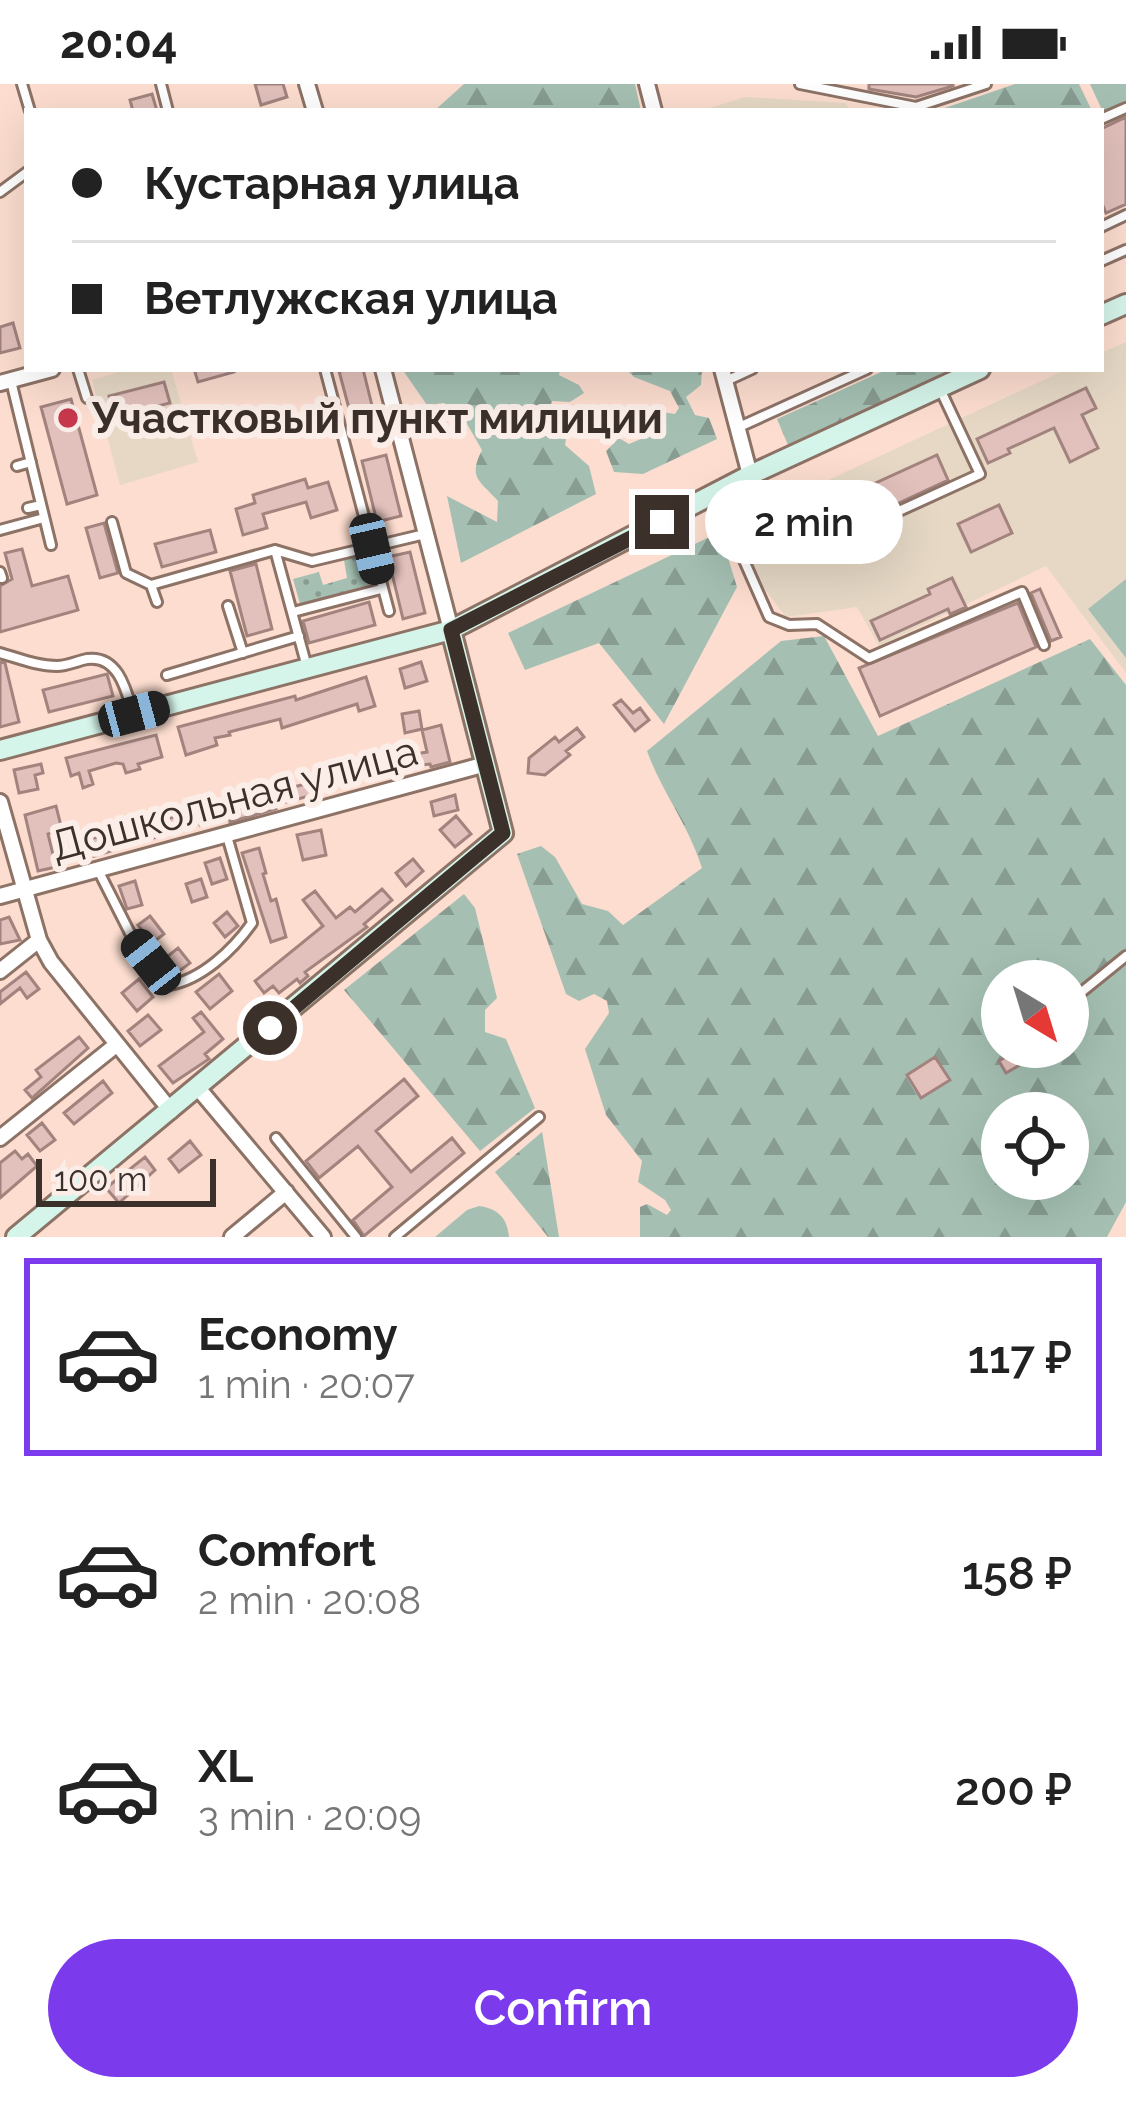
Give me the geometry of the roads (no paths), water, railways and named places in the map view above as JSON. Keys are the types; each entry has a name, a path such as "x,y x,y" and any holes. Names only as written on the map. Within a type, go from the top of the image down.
{"main road":[{"path":"0,750 451,630 742,480 973,372"},
{"path":"18,1236 503,833 451,630"}],"street":[{"path":"6,381 40,372"},
{"path":"384,372 451,630"},
{"path":"723,375 742,480"},
{"name":"Дошкольная улица","path":"0,896 486,764"},
{"path":"0,802 39,940 51,962 171,1111"},
{"path":"0,971 39,940"},
{"path":"0,1138 116,1045"},
{"path":"198,1088 322,1237"},
{"path":"232,1237 286,1192"}],"lane":[{"path":"800,84 916,107 986,84"},
{"path":"79,372 88,398"},
{"path":"327,372 389,611"},
{"path":"736,428 860,372"},
{"path":"6,381 50,544"},
{"path":"853,532 980,473 939,387"},
{"path":"17,466 31,462"},
{"path":"742,480 731,530 770,617 789,625 817,624 869,658 1022,592 1044,645"},
{"path":"28,508 41,505"},
{"path":"0,530 44,518"},
{"path":"112,522 126,573 151,585 274,550 312,561 426,534"},
{"path":"274,550 308,668"},
{"path":"151,585 157,602"},
{"path":"293,612 381,589"},
{"path":"228,606 243,653"},
{"path":"167,675 299,636"},
{"path":"0,652 21,661 60,666 93,658 112,666 123,678 134,714"},
{"path":"98,869 115,910 157,970 169,985 187,982 238,942 252,923 227,836"},
{"path":"1089,986 1126,956"},
{"path":"395,1237 539,1117"},
{"path":"276,1138 356,1237"}],"place":[{"name":"Участковый пункт милиции","path":"68,418"}]}
